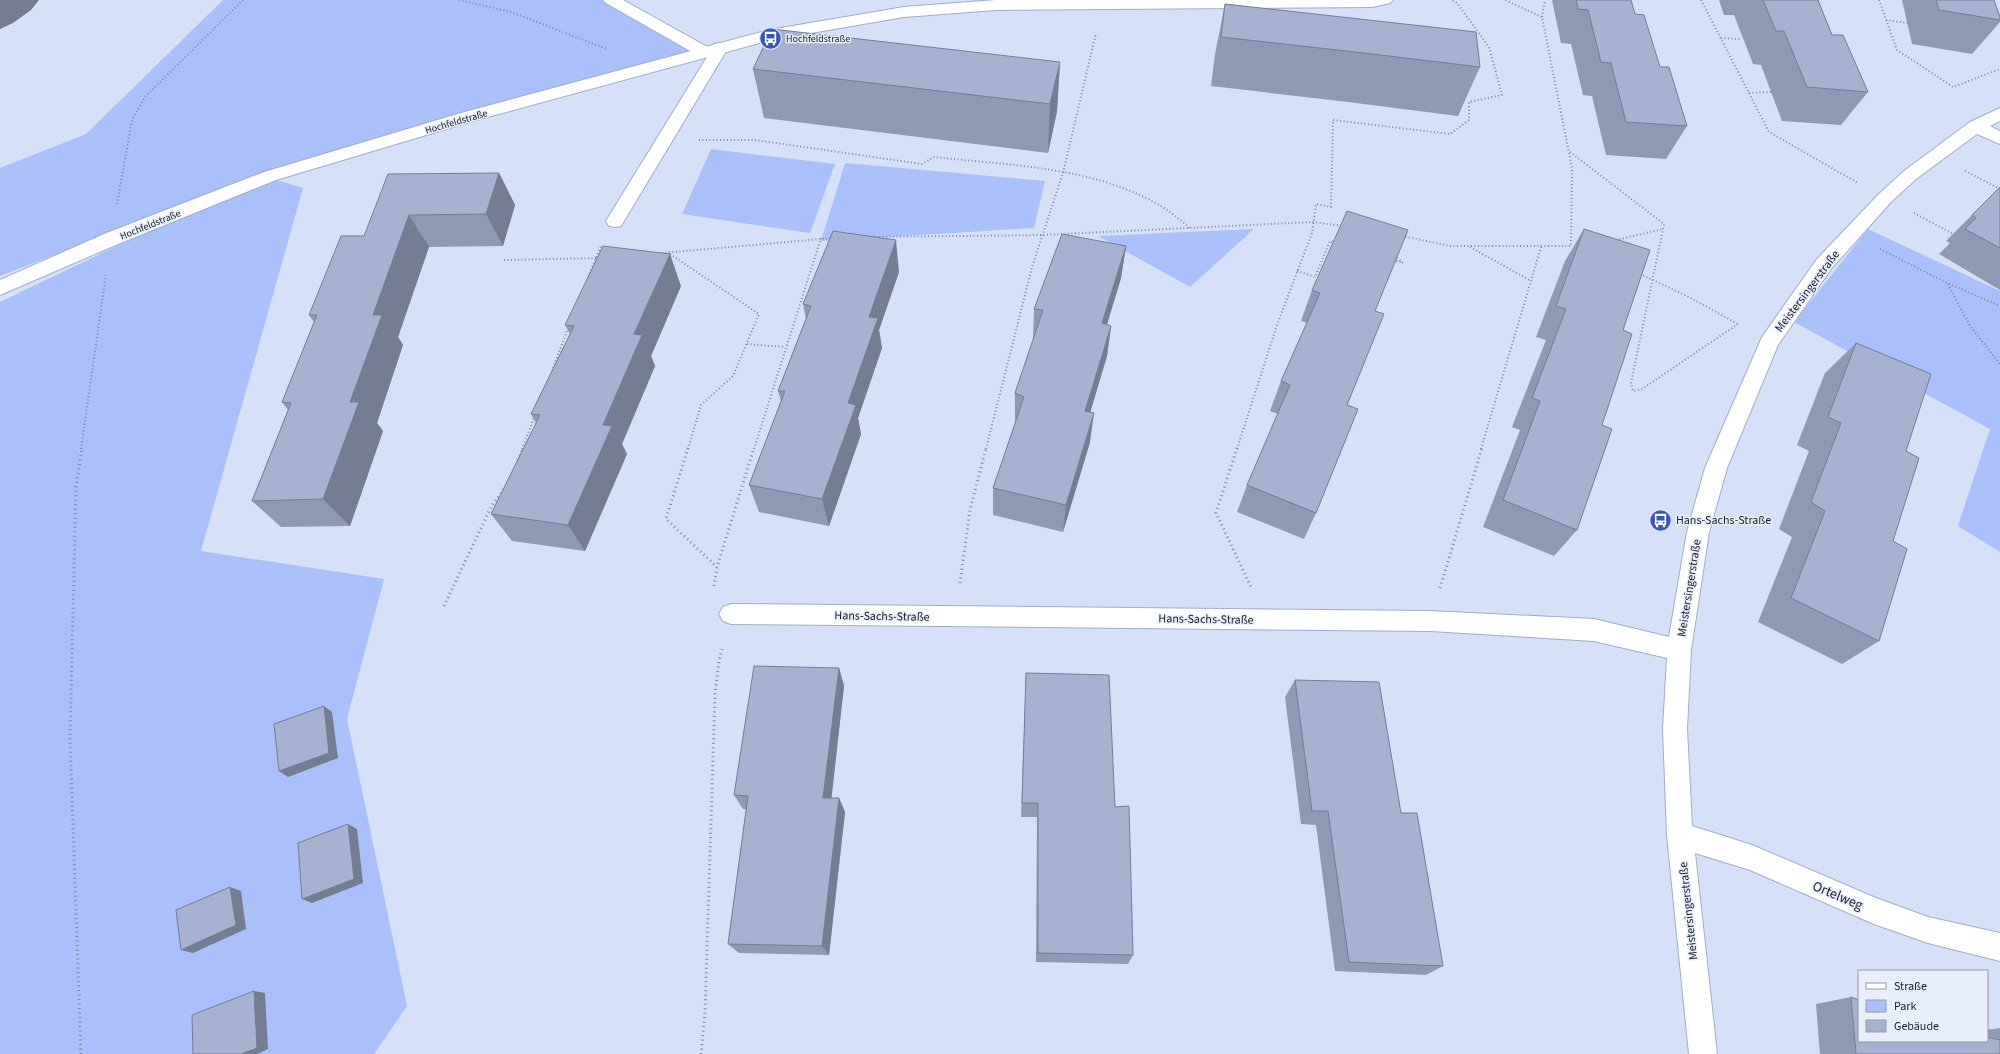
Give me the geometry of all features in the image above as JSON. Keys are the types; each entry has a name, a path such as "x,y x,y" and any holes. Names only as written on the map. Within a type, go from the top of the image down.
{"street":[{"path":"611,0 712,50 662,141 615,221"},
{"name":"Hochfeldstraße","path":"0,288 111,239 277,174 466,117 769,35 904,12 996,5 1326,1 1372,2 1385,0"},
{"name":"Meistersingerstraße","path":"1703,1054 1680,835 1675,729 1679,650 1698,532 1716,468 1738,412 1769,342 1824,264 1885,198 1928,160 1976,126 2000,114"},
{"path":"1976,126 2000,138"},
{"name":"Hans-Sachs-Straße","path":"731,614 1430,621 1594,630 1679,650"},
{"name":"Ortelweg","path":"1680,835 1752,858 1874,911 1928,930 2000,947"}],"path":[{"path":"81,1054 70,740 76,488 111,239 132,120 145,97 243,0"},
{"path":"459,0 511,12 653,66"},
{"path":"1267,620 1216,513 1277,325 1312,234 1316,204 1331,207 1333,120 1450,134 1469,120 1468,102 1502,95 1489,47 1457,3 1452,0"},
{"path":"1505,0 1542,17"},
{"path":"1545,0 1542,17 1572,168 1571,246"},
{"path":"1700,0 1769,132 1885,198 1953,234"},
{"path":"1879,0 1897,50 1953,87 2000,68"},
{"path":"955,616 970,510 1042,234 1063,173 1094,38 1105,4"},
{"path":"1886,20 1908,23"},
{"path":"1721,38 1742,39"},
{"path":"1749,93 1771,92"},
{"path":"662,141 755,140 922,164 934,157 1063,173 1120,186 1143,196 1164,208 1190,228"},
{"path":"1569,152 1664,224 1652,280 1631,383 1633,391 1642,389 1738,324 1652,280 1639,274"},
{"path":"868,237 1042,234 1313,222 1348,227"},
{"path":"1611,242 1663,229"},
{"path":"1851,234 1948,283 2000,306"},
{"path":"1399,236 1450,246 1576,247"},
{"path":"714,588 717,567 820,238"},
{"path":"661,254 820,238 836,238"},
{"path":"1297,272 1315,277 1330,241 1338,243"},
{"path":"1470,247 1531,281"},
{"path":"1430,621 1540,247"},
{"path":"1388,259 1403,263 1392,252"},
{"path":"669,253 759,314 733,376 701,405 666,519 717,567"},
{"path":"586,281 595,258"},
{"path":"504,260 602,258"},
{"path":"1948,283 1959,310 1975,334 2000,364"},
{"path":"552,370 570,325"},
{"path":"747,344 785,347"},
{"path":"516,467 535,415"},
{"path":"444,606 491,507 505,488"},
{"path":"701,1054 705,1013 715,694 719,661 731,614"}],"green space":[{"path":"223,0 610,0 702,49 353,148 116,231 0,276 0,168 86,134"},
{"path":"711,149 835,164 810,233 682,214"},
{"path":"845,163 1045,181 1034,228 821,241"},
{"path":"270,178 303,188 201,551 384,579 347,719 407,1006 374,1054 0,1054 0,302 125,242"},
{"path":"1254,229 1190,287 1098,236"},
{"path":"1868,229 2000,291 2000,552 1958,526 1990,429 1794,322"}],"building":[{"path":"1576,0 1631,0 1635,14 1644,15 1660,67 1669,67 1687,126 1626,122 1611,63 1601,62 1588,10 1578,9"},
{"path":"1763,0 1818,0 1832,35 1843,35 1868,92 1807,87 1784,31 1776,31"},
{"path":"1936,0 1994,0 2000,20 1939,10"},
{"path":"1225,4 1476,32 1480,67 1221,37"},
{"path":"772,29 1060,62 1050,104 753,69"},
{"path":"499,173 486,214 409,215 373,315 382,315 350,402 359,402 323,499 252,501 291,403 282,402 317,315 309,315 341,236 364,236 388,174"},
{"path":"2000,187 2000,248 1965,229 1976,218 1972,215"},
{"path":"1347,211 1408,230 1375,311 1384,314 1347,405 1358,409 1316,513 1247,485 1290,385 1281,381 1320,293 1312,290"},
{"path":"1584,229 1650,250 1623,330 1632,334 1602,425 1612,429 1577,530 1503,500 1540,401 1532,398 1566,309 1556,306"},
{"path":"833,231 896,240 869,317 878,318 848,403 856,405 822,499 749,485 785,391 778,391 811,306 803,304"},
{"path":"1062,234 1126,246 1102,323 1111,326 1085,411 1094,413 1066,505 993,488 1024,397 1015,393 1043,310 1034,309"},
{"path":"603,246 670,254 634,334 642,335 603,425 612,426 568,525 491,514 540,415 531,414 574,326 565,325"},
{"path":"1856,343 1931,374 1906,451 1919,458 1893,541 1907,549 1879,641 1791,598 1825,511 1811,502 1841,423 1828,417"},
{"path":"754,666 839,668 823,798 839,798 822,946 728,944 748,796 734,795"},
{"path":"1026,673 1109,675 1115,807 1129,806 1133,955 1038,953 1038,803 1022,803"},
{"path":"1295,680 1379,682 1401,813 1417,813 1443,966 1349,962 1328,811 1312,811"},
{"path":"324,706 329,753 279,771 274,724"},
{"path":"348,824 354,879 302,899 298,843"},
{"path":"230,887 236,925 181,950 176,910"},
{"path":"254,991 257,1048 241,1054 193,1054 192,1015"},
{"path":"1851,997 1858,1000 1858,1042 1988,1042 1988,1037 2000,1040 2000,1054 1856,1054"}],"place":[{"name":"Hochfeldstraße","path":"770,38"},
{"name":"Hans-Sachs-Straße","path":"1661,520"}]}
